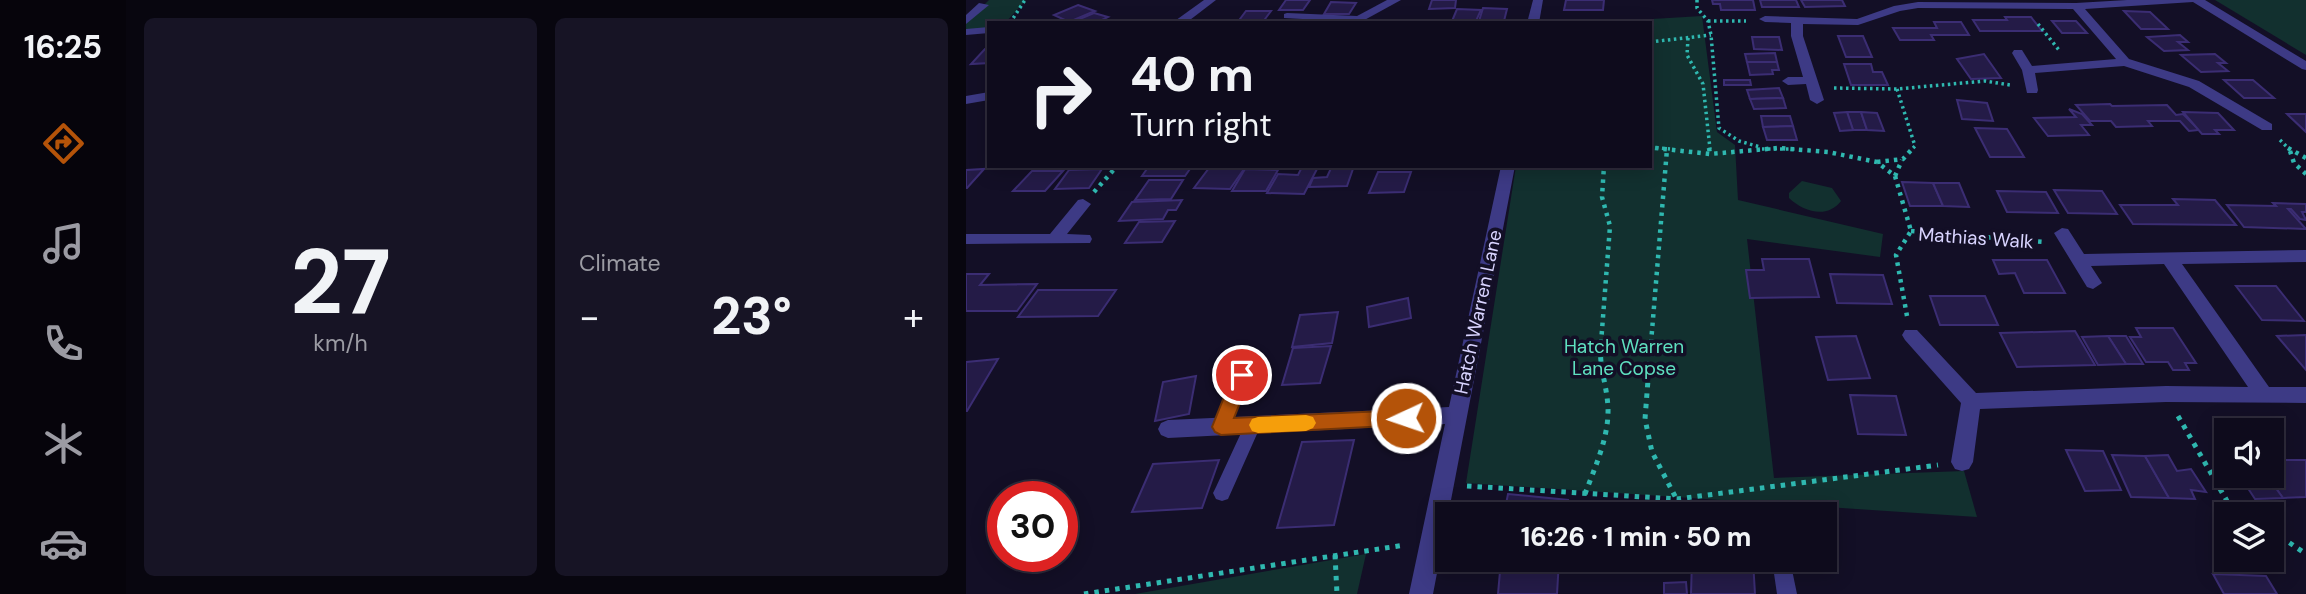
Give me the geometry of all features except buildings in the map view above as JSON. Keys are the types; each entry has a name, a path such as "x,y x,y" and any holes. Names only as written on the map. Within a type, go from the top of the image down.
{"street":[{"path":"1181,21 1211,0"},
{"path":"1354,21 1396,0"},
{"path":"1533,21 1538,0"},
{"path":"1760,20 1858,22 1917,2 2076,6 2189,0"},
{"path":"2197,0 2306,66"},
{"path":"966,21 984,5"},
{"path":"2076,6 2125,62"},
{"path":"1797,22 1797,36 1817,100"},
{"path":"966,32 987,30"},
{"path":"2018,53 2028,70 2032,90"},
{"path":"2028,70 2125,62 2194,84 2267,127"},
{"path":"1788,81 1812,80"},
{"path":"966,100 987,96"},
{"path":"2246,113 2264,106"},
{"name":"Hatch Warren Lane","path":"1421,594 1508,168"},
{"path":"1055,238 1083,204"},
{"path":"966,239 1084,239"},
{"path":"2066,239 2093,283"},
{"path":"2079,260 2306,256"},
{"path":"2168,257 2263,393"},
{"path":"1911,335 1971,401 2166,394 2306,395"},
{"path":"1962,462 1971,401"},
{"path":"1168,429 1457,415"}],"lane":[{"path":"1287,16 1354,21"},
{"path":"1221,427 1242,375"},
{"path":"1222,493 1253,425"},
{"path":"1784,572 1787,594"}],"path":[{"path":"1011,21 1026,0"},
{"path":"1697,0 1697,8 1709,21 1719,128 1739,141 1768,148"},
{"path":"1709,21 1760,20"},
{"path":"2038,23 2067,59"},
{"path":"1652,42 1711,35"},
{"path":"1688,38 1687,55 1703,84 1710,154"},
{"path":"1826,88 1897,89 1984,81 2013,86"},
{"path":"1895,176 1903,159 1915,146 1897,89"},
{"path":"1652,147 1710,154 1768,148 1828,152 1877,162 1903,159"},
{"path":"1667,149 1645,419 1652,452 1677,499"},
{"path":"2306,159 2290,150 2294,163 2306,174"},
{"path":"1877,162 1895,176 1912,231"},
{"path":"1083,204 1115,168"},
{"path":"1585,494 1602,449 1608,408 1599,360 1610,226 1602,197 1604,168"},
{"name":"Mathias Walk","path":"1911,335 1896,255 1912,231 2066,239"},
{"path":"2166,394 2229,502"},
{"path":"1442,490 1474,486 1677,499 1962,462"},
{"path":"2284,539 2306,554"},
{"path":"1084,594 1405,545"},
{"path":"1335,555 1338,594"}],"green space":[{"path":"989,0 1026,0 1007,21 987,21 987,28 966,30 966,23"},
{"path":"2215,0 2306,0 2306,55"},
{"name":"Hatch Warren Lane Copse","path":"1702,16 1717,132 1735,145 1738,200 1883,234 1880,257 1747,239 1774,478 1964,471 1977,517 1837,508 1837,502 1752,502 1466,483 1516,168 1652,168 1652,21 1619,21"},
{"path":"1802,181 1832,188 1841,201 1835,207 1822,212 1801,207 1789,198 1789,193"},
{"path":"1366,554 1357,594 1135,594"}],"slow traffic":[{"path":"1258,425 1306,423"}],"route":[{"path":"1242,375 1221,427 1406,418"}]}
